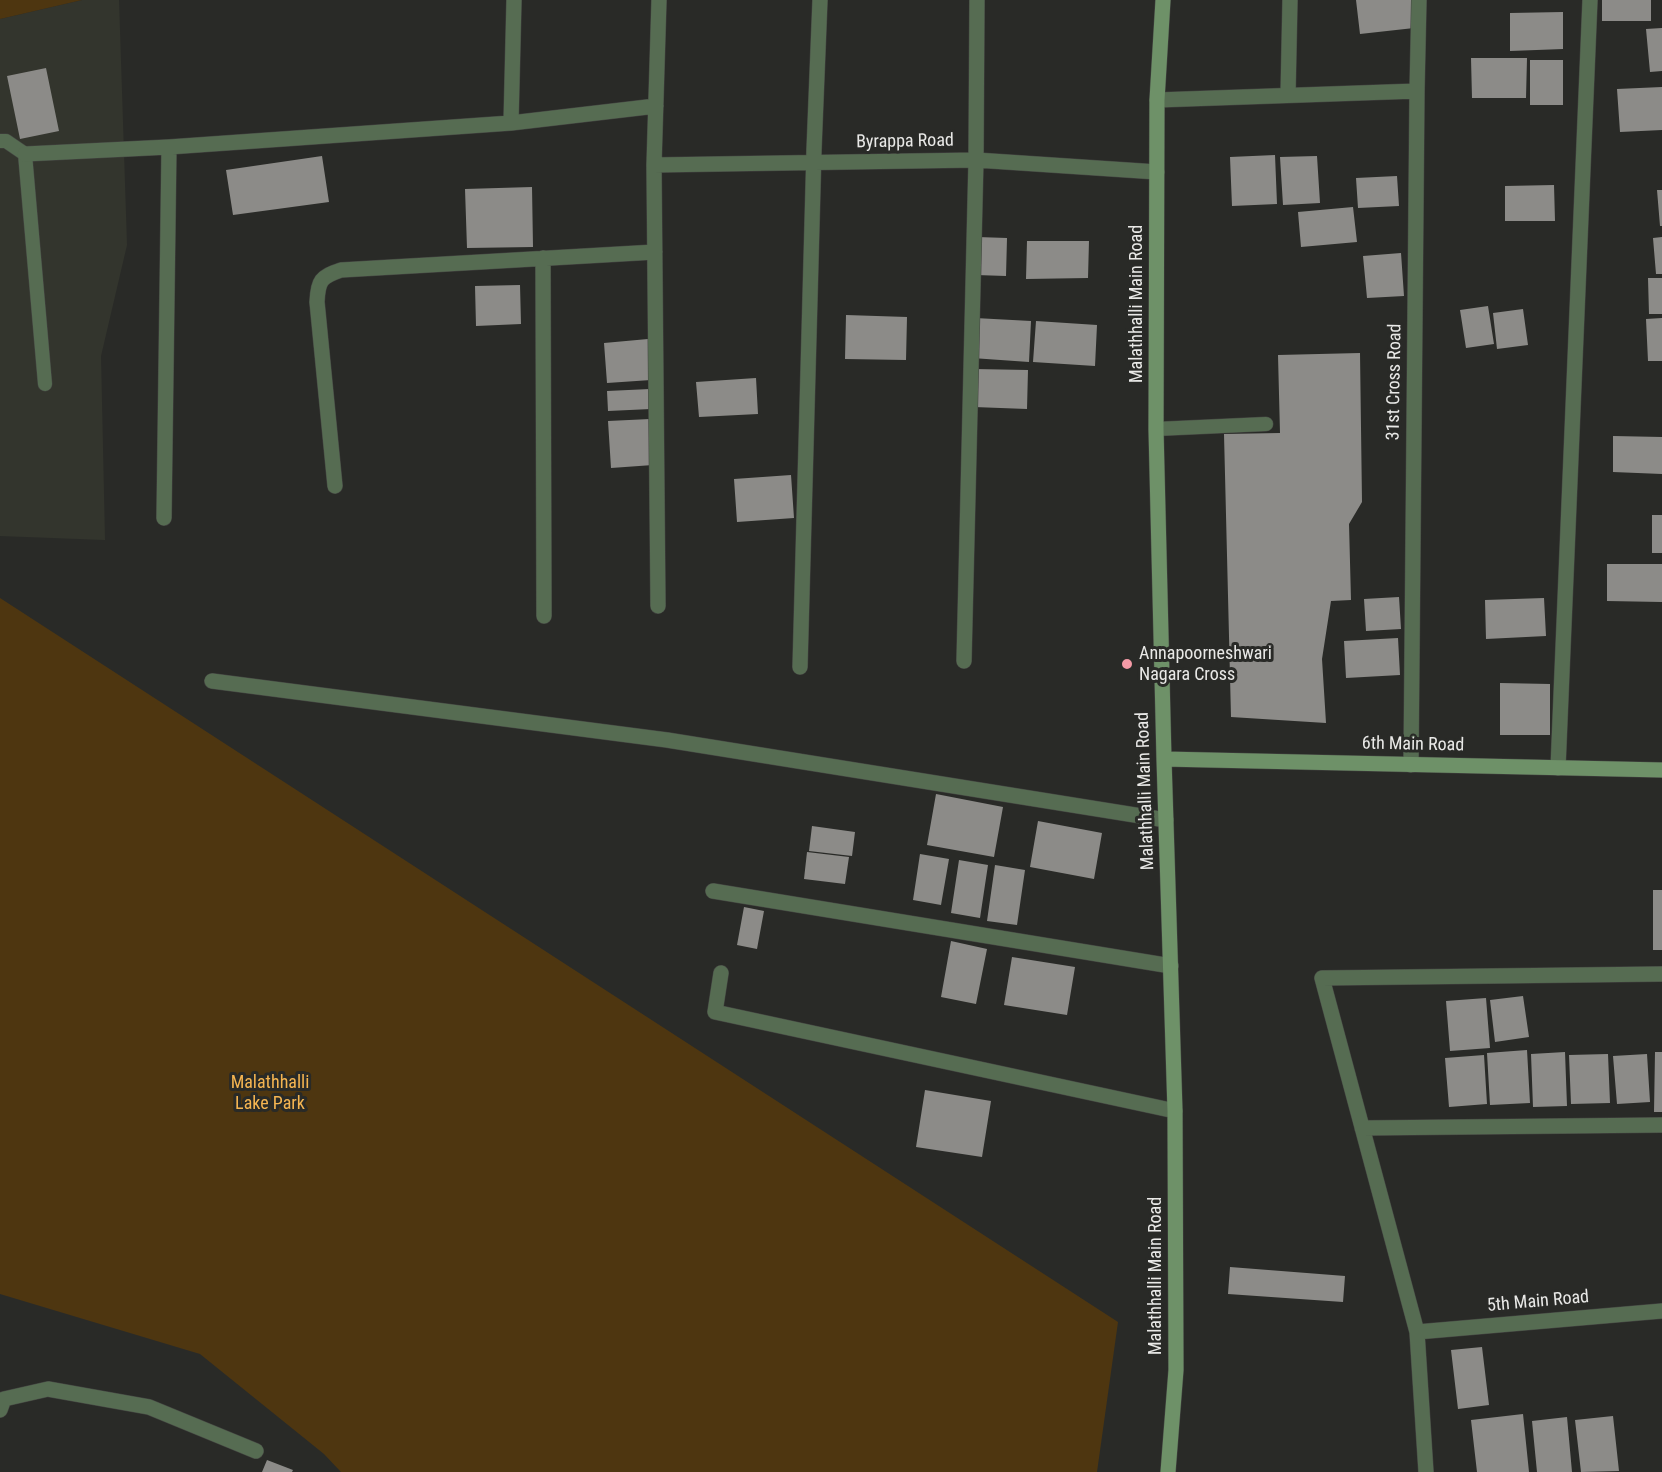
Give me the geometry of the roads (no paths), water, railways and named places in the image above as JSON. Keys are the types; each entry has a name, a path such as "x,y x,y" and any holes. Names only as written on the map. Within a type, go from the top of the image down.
{"main road":[{"name":"Malathhalli Main Road","path":"1163,0 1157,100 1156,429 1175,1111 1176,1370 1168,1472"},
{"name":"6th Main Road","path":"1164,759 1662,770"}],"street":[{"path":"511,123 514,0"},
{"path":"658,606 654,165 659,0"},
{"path":"801,667 820,0"},
{"path":"964,661 978,0"},
{"path":"1288,95 1290,0"},
{"name":"31st Cross Road","path":"1411,765 1419,0"},
{"path":"1558,768 1590,0"},
{"path":"1157,100 1417,91"},
{"path":"25,154 169,147 511,123 656,106"},
{"path":"164,518 169,147"},
{"name":"Byrappa Road","path":"654,165 976,160 1157,172"},
{"path":"335,486 317,302 318,288 326,276 341,270 655,252"},
{"path":"543,258 544,616"},
{"path":"212,681 666,740 1166,820"},
{"path":"713,891 1171,966"},
{"path":"722,973 715,1012 1175,1111"},
{"path":"1426,1472 1417,1332 1323,978 1662,974"},
{"path":"1362,1128 1662,1125"},
{"name":"5th Main Road","path":"1417,1332 1662,1311"},
{"path":"0,1410 4,1399 48,1389 149,1407 256,1451"}],"lane":[{"path":"0,141 6,141 25,154 45,384"},
{"path":"1156,429 1266,424"}],"place":[{"name":"Annapoorneshwari Nagara Cross","path":"1127,664"}],"park label":[{"name":"Malathhalli Lake Park","path":"270,1093"}]}
